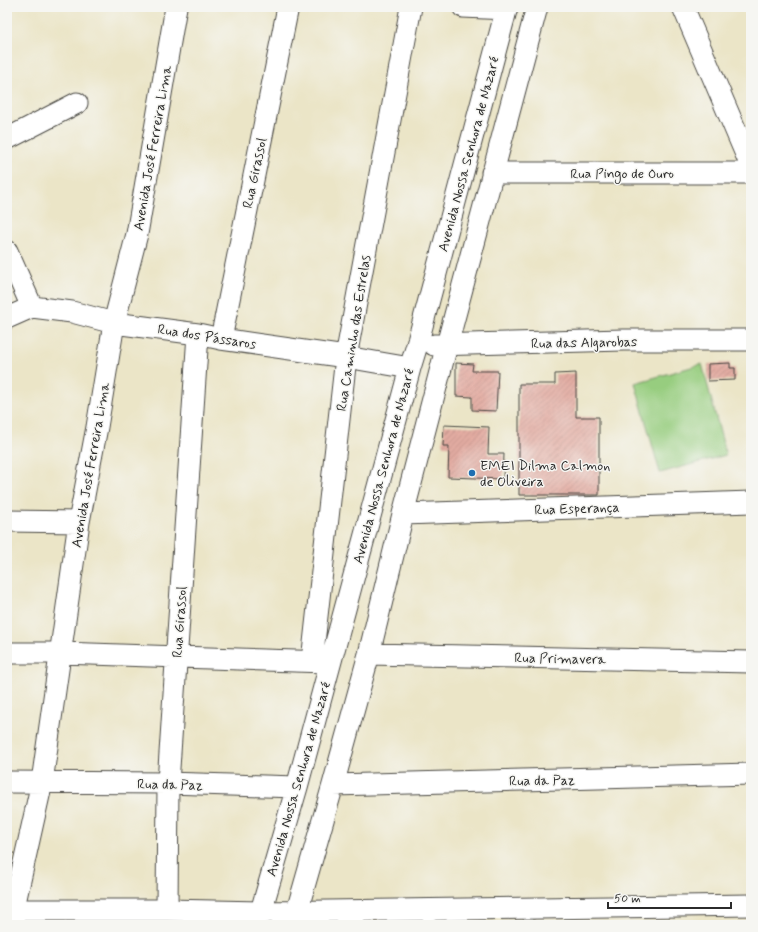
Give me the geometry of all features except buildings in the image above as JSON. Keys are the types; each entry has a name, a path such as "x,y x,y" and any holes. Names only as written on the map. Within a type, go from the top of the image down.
{"street":[{"name":"Avenida José Ferreira Lima","path":"10,915 42,782 79,522 97,427 114,323 137,234 176,7"},
{"name":"Rua Girassol","path":"221,339 288,7"},
{"name":"Rua Caminho das Estrelas","path":"321,662 346,357 411,7"},
{"path":"463,7 507,8"},
{"name":"Avenida Nossa Senhora de Nazaré","path":"295,918 368,654 492,173 538,7"},
{"path":"684,7 751,166"},
{"name":"Avenida Nossa Senhora de Nazaré","path":"259,918 297,787 321,662 417,345 507,8"},
{"path":"7,139 78,103"},
{"name":"Rua Pingo de Ouro","path":"492,173 751,173"},
{"path":"7,252 32,307 7,318"},
{"name":"Rua dos Pássaros","path":"32,307 72,312 114,323 198,334 221,339 410,368"},
{"name":"Rua Girassol","path":"167,910 168,784 198,334"},
{"name":"Rua das Algarobas","path":"417,345 623,340 751,340"},
{"name":"Rua Esperança","path":"403,514 751,502"},
{"path":"7,521 79,522"},
{"path":"7,653 60,653 321,662"},
{"name":"Rua Primavera","path":"368,654 751,662"},
{"name":"Rua da Paz","path":"333,785 751,774"},
{"name":"Rua da Paz","path":"7,782 297,787"},
{"path":"10,915 167,910 259,918 295,918 751,905"}],"green space":[{"path":"702,364 726,455 660,473 635,383"}],"place":[{"name":"EMEI Dilma Calmon de Oliveira","path":"472,473"}]}
